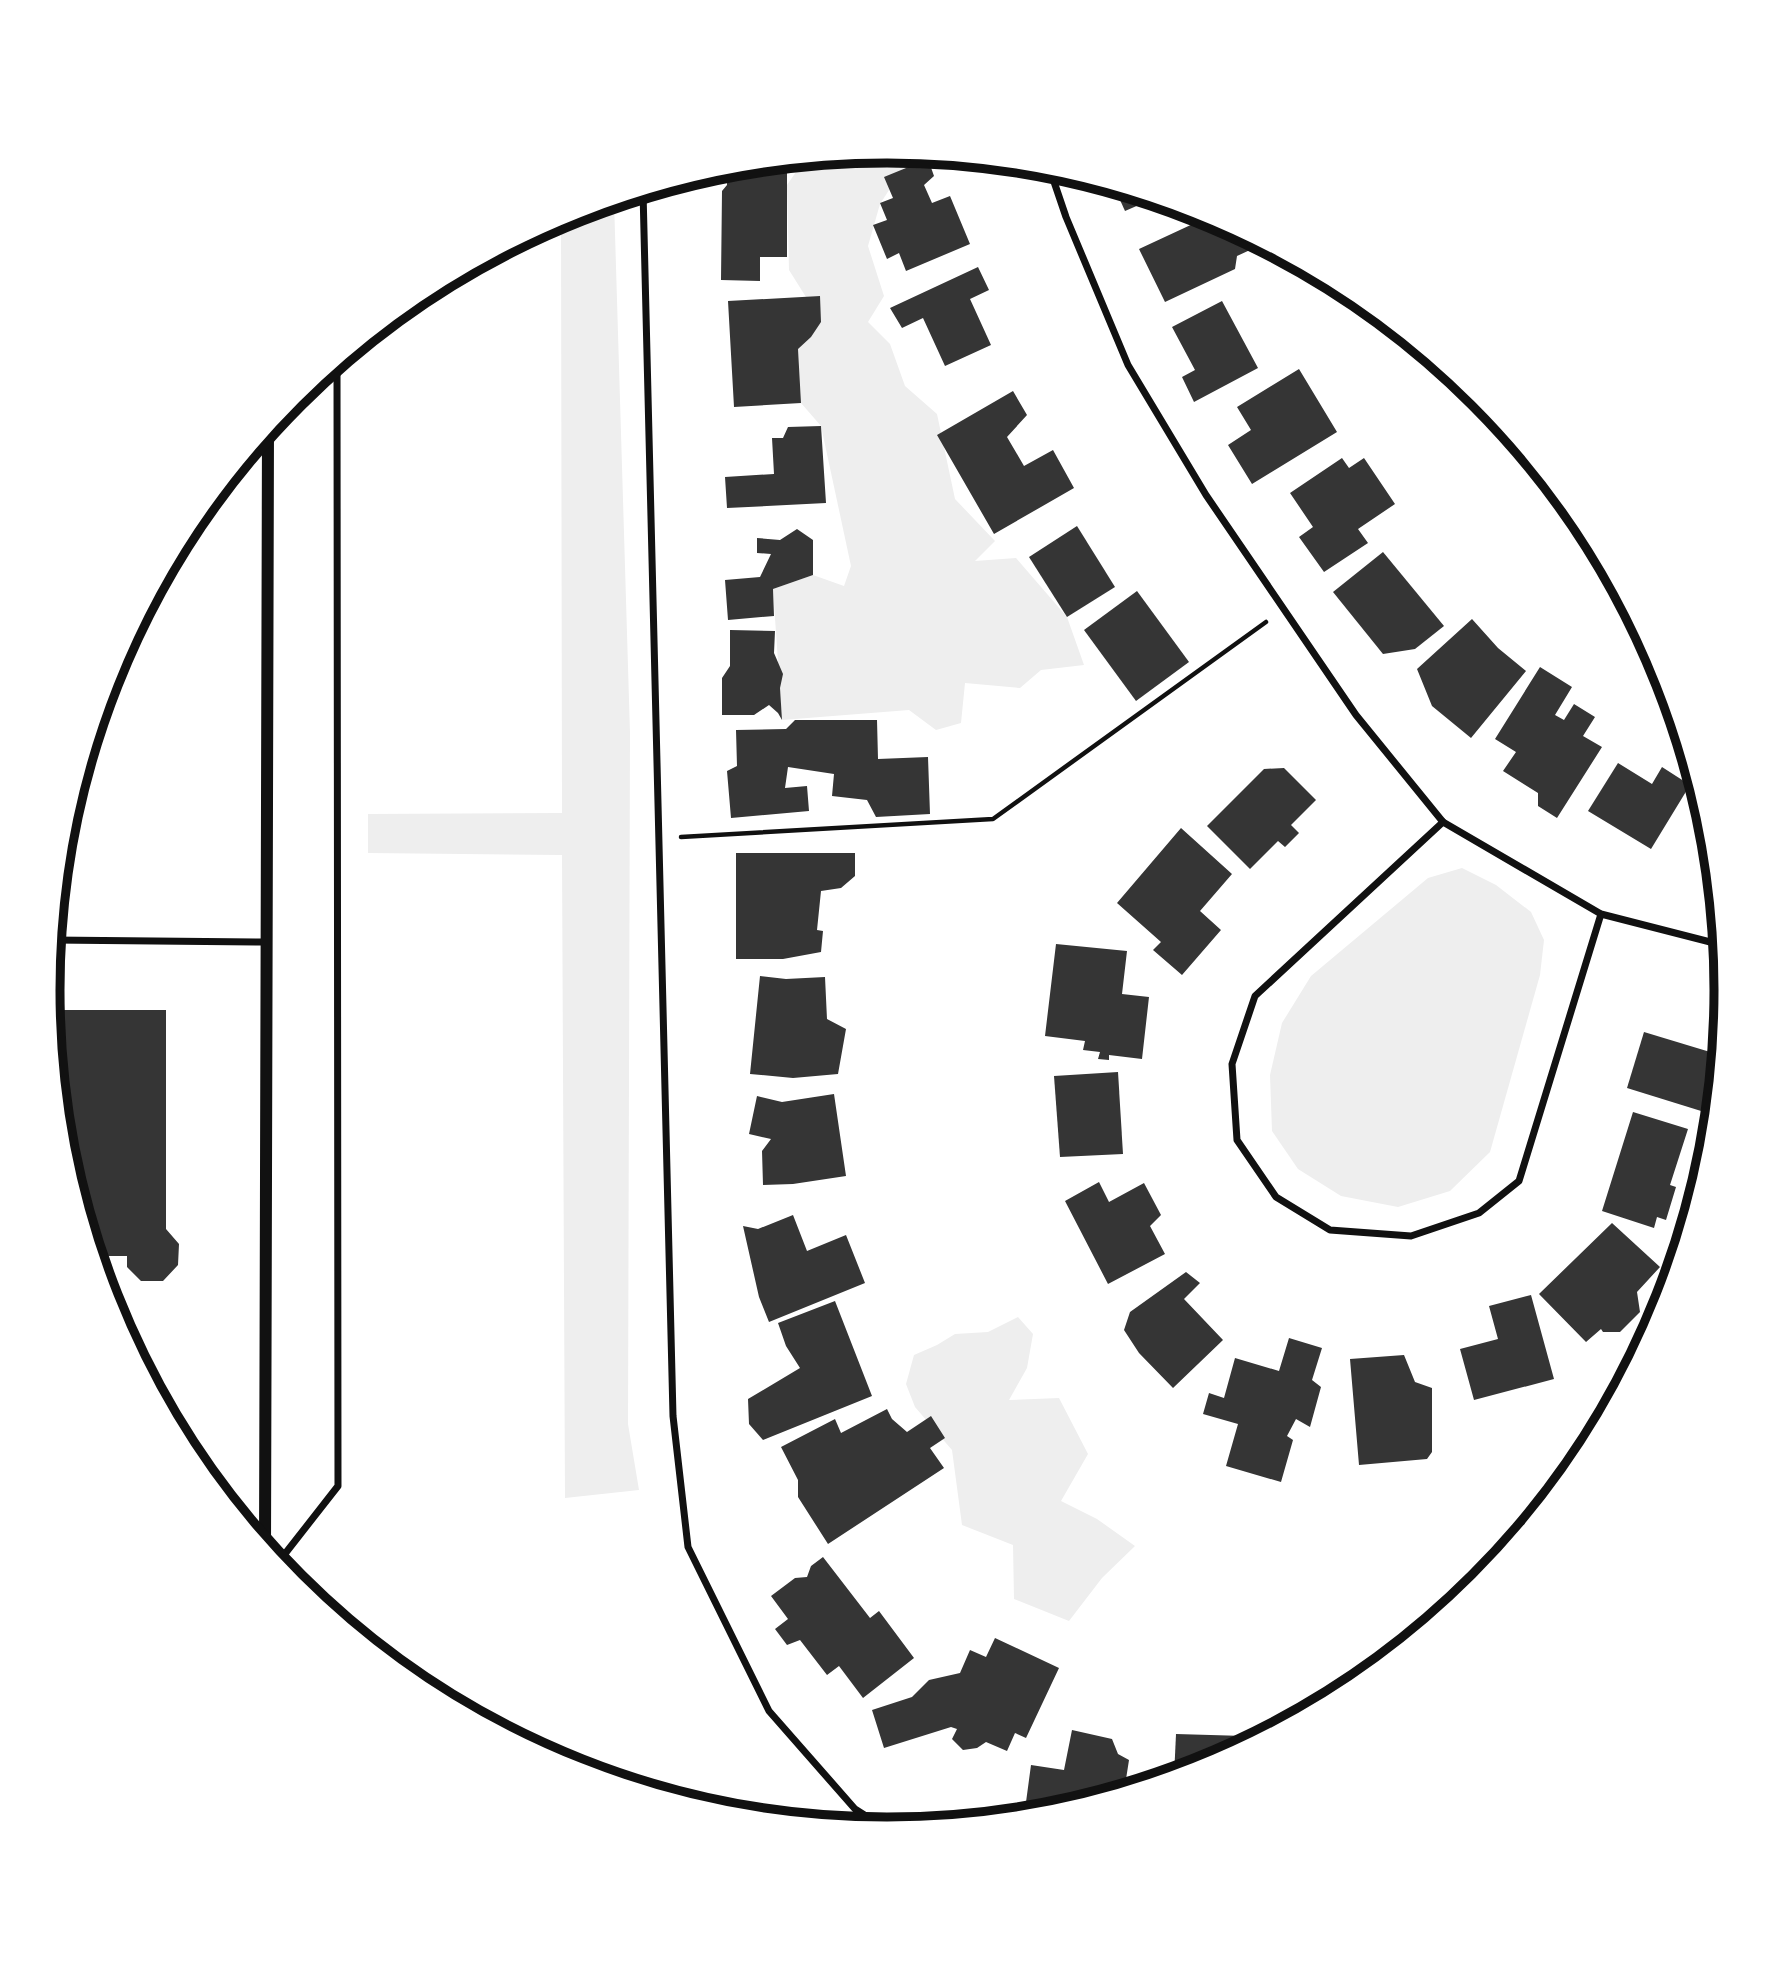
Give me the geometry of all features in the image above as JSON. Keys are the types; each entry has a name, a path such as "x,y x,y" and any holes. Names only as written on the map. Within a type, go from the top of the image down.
{"street":[{"path":"1054,180 1066,217 1128,365 1206,495 1356,715 1443,822 1601,914 1713,943"},
{"path":"643,200 673,1416 688,1547 769,1711 855,1809 868,1817"},
{"path":"283,1555 338,1486 337,372"},
{"path":"265,1536 268,442"},
{"path":"1443,822 1255,996 1232,1064 1237,1140 1276,1197 1330,1230 1411,1236 1479,1213 1519,1181 1601,914"},
{"path":"61,940 267,942"}],"path":[{"path":"659,838 993,819 1284,609"}],"shaded area":[{"path":"909,164 902,170 880,204 868,246 884,296 868,322 890,344 905,386 937,414 955,499 995,541 975,561 1016,558 1067,617 1084,665 1041,670 1020,688 965,683 961,723 936,730 909,710 782,720 773,589 813,575 844,586 851,566 821,426 801,403 798,349 821,322 819,296 806,297 789,270 787,185 799,168"},
{"path":"614,210 630,733 628,1424 639,1490 565,1498 562,855 368,853 368,814 562,813 561,230"},
{"path":"1462,868 1496,885 1531,912 1544,940 1540,975 1490,1152 1450,1191 1398,1207 1341,1196 1298,1169 1272,1131 1270,1075 1282,1023 1311,976 1428,878"},
{"path":"1018,1317 1033,1334 1027,1368 1009,1400 1059,1398 1088,1454 1061,1501 1097,1519 1135,1546 1102,1578 1069,1621 1014,1599 1013,1545 962,1525 952,1450 915,1407 906,1384 914,1355 955,1334 988,1332"}],"building":[{"path":"916,164 930,165 934,176 924,185 932,203 950,196 970,244 906,271 899,253 887,259 873,225 887,220 880,203 893,198 884,177"},
{"path":"787,170 787,257 760,257 760,281 721,280 722,191 727,185 727,179"},
{"path":"1118,196 1142,204 1125,211"},
{"path":"1195,223 1254,248 1237,256 1235,269 1165,302 1139,249"},
{"path":"978,267 989,290 970,299 991,345 945,366 923,318 902,328 890,308"},
{"path":"820,296 821,322 811,337 798,349 801,403 734,407 728,301"},
{"path":"1222,301 1258,368 1194,402 1182,377 1195,370 1172,327"},
{"path":"1299,369 1337,432 1252,484 1228,445 1251,430 1237,407"},
{"path":"1013,391 1027,415 1007,437 1024,466 1053,450 1074,488 994,534 937,435"},
{"path":"821,426 826,503 727,508 725,477 774,474 772,438 783,438 788,427"},
{"path":"1342,458 1349,468 1364,458 1395,504 1358,529 1368,543 1324,572 1299,537 1313,527 1290,493"},
{"path":"1077,526 1115,587 1067,617 1029,557"},
{"path":"797,529 813,540 813,575 773,589 774,616 728,620 725,580 760,577 771,554 757,553 757,538 780,540"},
{"path":"1383,552 1444,626 1415,649 1383,654 1333,592"},
{"path":"1137,591 1189,662 1136,701 1084,630"},
{"path":"1472,619 1498,648 1526,671 1471,738 1432,706 1417,669"},
{"path":"730,630 775,631 774,653 783,674 780,688 782,720 769,705 754,715 722,715 722,678 730,666"},
{"path":"1540,667 1572,687 1555,715 1564,720 1574,704 1595,717 1583,736 1602,747 1557,818 1538,806 1538,793 1503,771 1516,752 1495,739"},
{"path":"795,720 877,720 878,759 928,757 930,814 876,817 867,800 832,796 834,774 788,767 785,788 807,786 809,811 731,818 727,771 737,766 736,730 786,729"},
{"path":"1618,763 1652,784 1662,767 1688,784 1689,787 1651,849 1588,811"},
{"path":"1284,768 1316,800 1291,825 1299,833 1285,847 1278,841 1250,869 1207,826 1264,769"},
{"path":"1181,828 1232,874 1200,911 1221,930 1182,975 1153,950 1161,942 1117,903"},
{"path":"736,853 855,853 855,876 841,888 821,891 817,930 823,931 821,952 783,959 736,959"},
{"path":"1056,944 1127,951 1122,994 1149,997 1142,1059 1109,1055 1109,1060 1098,1059 1100,1052 1083,1050 1085,1041 1045,1036"},
{"path":"760,976 786,979 825,977 827,1019 846,1029 838,1074 793,1078 750,1074"},
{"path":"60,1010 166,1010 166,1229 179,1244 178,1265 163,1281 141,1281 127,1267 127,1256 103,1256 88,1205 75,1152 67,1099"},
{"path":"1644,1032 1712,1053 1705,1112 1627,1088"},
{"path":"1118,1072 1123,1154 1060,1157 1054,1076"},
{"path":"834,1094 846,1176 793,1184 763,1185 762,1151 771,1139 749,1134 757,1096 782,1102"},
{"path":"1633,1112 1688,1129 1670,1185 1676,1187 1666,1220 1657,1217 1654,1228 1602,1211"},
{"path":"1099,1182 1109,1202 1144,1183 1161,1215 1150,1226 1165,1254 1108,1284 1065,1201"},
{"path":"793,1215 807,1251 846,1235 865,1283 769,1322 759,1297 743,1226 758,1229"},
{"path":"1612,1223 1660,1267 1637,1292 1640,1312 1620,1332 1603,1332 1601,1329 1586,1342 1539,1294"},
{"path":"1186,1272 1200,1283 1184,1299 1223,1340 1173,1388 1139,1353 1124,1330 1130,1312"},
{"path":"1531,1295 1554,1379 1474,1400 1460,1349 1498,1339 1489,1306"},
{"path":"835,1301 872,1396 763,1440 749,1424 748,1399 800,1368 786,1346 778,1323"},
{"path":"1289,1338 1322,1348 1312,1380 1321,1387 1310,1427 1296,1419 1287,1436 1293,1440 1281,1482 1226,1466 1238,1424 1203,1414 1209,1393 1224,1398 1235,1358 1279,1371"},
{"path":"1404,1355 1415,1382 1432,1388 1432,1452 1427,1459 1359,1465 1350,1359"},
{"path":"887,1409 892,1419 907,1432 931,1416 945,1438 930,1448 944,1468 828,1544 798,1497 798,1480 781,1447 835,1419 841,1433"},
{"path":"823,1557 870,1618 879,1611 914,1658 863,1698 839,1666 827,1675 800,1640 787,1645 775,1629 788,1619 771,1596 795,1578 807,1577 811,1566"},
{"path":"995,1638 1059,1668 1026,1738 1015,1733 1007,1751 986,1742 977,1748 963,1750 952,1739 957,1729 951,1727 884,1748 872,1710 912,1697 929,1680 960,1673 970,1650 986,1657"},
{"path":"1072,1730 1112,1739 1118,1754 1129,1760 1125,1782 1026,1806 1031,1765 1064,1770"},
{"path":"1176,1734 1245,1736 1204,1755 1175,1766"}]}
